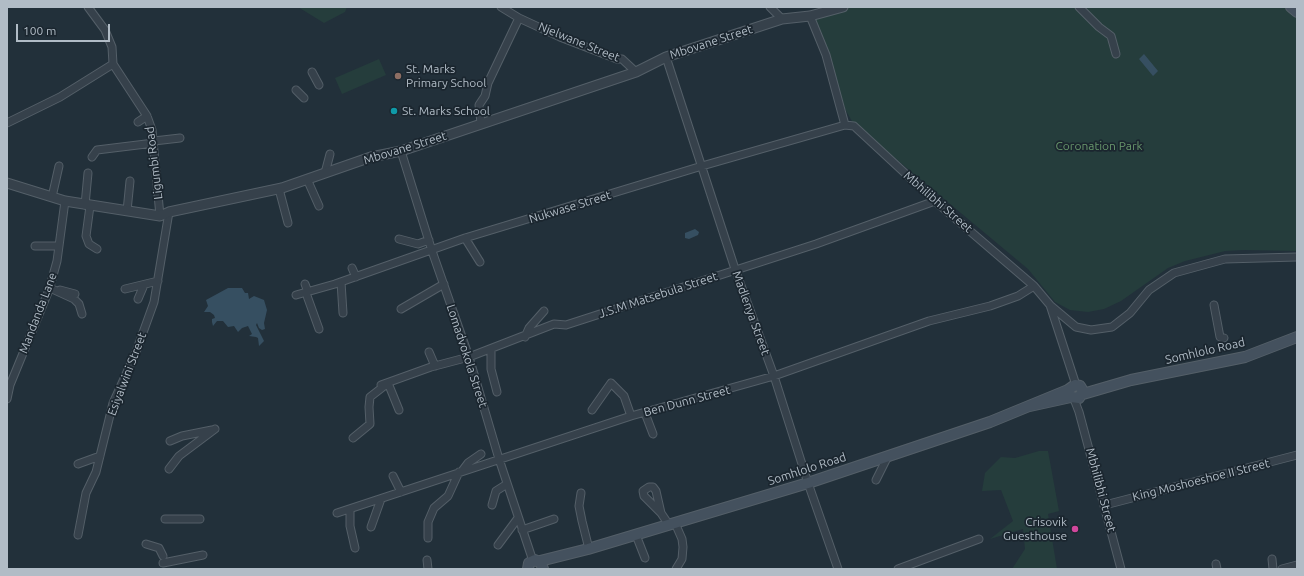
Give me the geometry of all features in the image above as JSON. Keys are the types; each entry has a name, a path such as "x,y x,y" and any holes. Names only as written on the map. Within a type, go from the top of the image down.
{"main road":[{"path":"1291,7 1297,12"},
{"name":"Somhlolo Road","path":"533,566 808,483 1030,406 1076,393 1245,357 1297,337"}],"street":[{"name":"Ligumbi Road","path":"88,7 105,30 112,47 113,64 147,116 152,130 161,192 160,216"},
{"name":"Njelwane Street","path":"501,7 519,18 560,37 617,59 622,59 636,72"},
{"path":"770,7 782,19"},
{"name":"Mbovane Street","path":"160,216 169,212 279,189 372,157 401,152 481,123 636,72 666,57 782,19 810,16 843,7"},
{"path":"1079,7 1111,36 1116,54"},
{"path":"810,16 826,55 845,125"},
{"path":"481,123 479,105 485,96 488,83 519,18"},
{"name":"Madlenya Street","path":"666,57 735,269 774,376 808,483 838,569"},
{"path":"7,124 60,97 113,64"},
{"path":"312,72 319,85"},
{"path":"296,90 304,98"},
{"path":"138,122 147,116"},
{"name":"Nukwase Street","path":"296,295 356,277 465,238 702,166 845,125"},
{"name":"Mbhilibhi Street","path":"845,125 854,126 935,201 1034,286 1050,305 1076,393 1079,412 1121,569"},
{"path":"92,157 97,150 180,138"},
{"name":"Lomadvokola Street","path":"401,152 432,251 469,357 533,566"},
{"path":"326,173 330,154"},
{"path":"52,197 59,166"},
{"path":"88,173 86,236 88,244 97,249"},
{"path":"307,179 319,206"},
{"path":"127,211 130,181"},
{"path":"7,183 65,201 160,216"},
{"path":"279,189 288,223"},
{"name":"Mandanda Lane","path":"7,399 10,385 50,288 59,246 65,201"},
{"name":"J.S.M Matsebula Street","path":"353,438 370,424 368,407 370,397 385,384 435,366 469,357 525,337 554,324 566,325 816,244 935,201"},
{"name":"Esiyalwini Street","path":"78,535 86,493 96,472 113,404 136,352 154,302 169,212"},
{"path":"465,238 480,262"},
{"path":"399,239 418,244 429,240"},
{"path":"35,246 59,246"},
{"path":"1050,305 1076,327 1091,330 1112,327 1130,313 1149,290 1174,273 1225,259 1297,257"},
{"path":"352,268 356,277"},
{"path":"125,289 158,281"},
{"path":"341,282 343,314"},
{"path":"305,284 319,329"},
{"path":"401,310 444,284"},
{"path":"138,299 144,285"},
{"name":"Ben Dunn Street","path":"337,513 631,416 774,376 929,322 990,306 1018,296 1034,286"},
{"path":"50,288 76,294"},
{"path":"50,288 74,299 79,304 82,314"},
{"path":"1214,305 1220,337 1224,338"},
{"path":"525,337 529,328 544,311"},
{"path":"491,349 491,369 498,392"},
{"path":"430,352 435,366"},
{"path":"592,410 611,383 624,396 631,416"},
{"path":"385,384 399,410"},
{"path":"645,413 653,434"},
{"path":"169,469 179,456 215,429 182,436 170,441"},
{"path":"428,538 428,522 434,508 448,496 460,472 468,463 481,454"},
{"name":"King Moshoeshoe II Street","path":"1105,505 1297,455"},
{"path":"78,464 100,456"},
{"path":"876,480 888,456"},
{"path":"393,476 401,492"},
{"path":"492,505 496,491 507,484"},
{"path":"581,493 580,506 582,521 589,549"},
{"path":"371,527 381,499"},
{"path":"350,509 350,526 355,548"},
{"path":"661,513 672,524 682,539 682,558 676,569"},
{"path":"498,545 518,518"},
{"path":"165,519 200,519"},
{"path":"522,530 554,519"},
{"path":"636,535 645,558"},
{"path":"898,569 979,539"},
{"path":"146,544 159,548 163,559 203,555"},
{"path":"1272,559 1273,569"},
{"path":"427,560 428,569"},
{"path":"1282,569 1297,565"}],"green space":[{"path":"298,7 347,7 345,12 324,23"},
{"name":"Coronation Park","path":"829,7 1291,7 1297,12 1297,251 1225,251 1185,261 1168,268 1121,301 1104,309 1088,312 1070,310 1055,302 1028,269 853,123 845,109 827,51 810,16"},
{"path":"379,59 386,75 342,94 335,78"},
{"path":"1039,451 1048,451 1059,511 1048,514 1057,569 1012,569 1025,549 1023,529 990,539 1013,521 1001,490 982,491 985,473 1001,457 1015,458"}],"water":[{"path":"1144,54 1158,71 1153,76 1139,59"},
{"path":"695,229 699,232 698,235 689,239 685,238 685,233"},
{"path":"228,288 242,288 245,293 248,293 249,299 254,296 264,300 267,310 264,323 265,329 262,330 259,328 257,323 256,325 264,341 259,346 258,338 249,336 252,334 248,326 242,328 238,332 234,326 228,327 223,321 217,321 213,326 212,319 215,318 214,315 210,312 204,312 208,306 206,300"}],"place":[{"name":"St. Marks Primary School","path":"398,76"},
{"name":"St. Marks School","path":"394,111"},
{"name":"Crisovik Guesthouse","path":"1075,529"}]}
